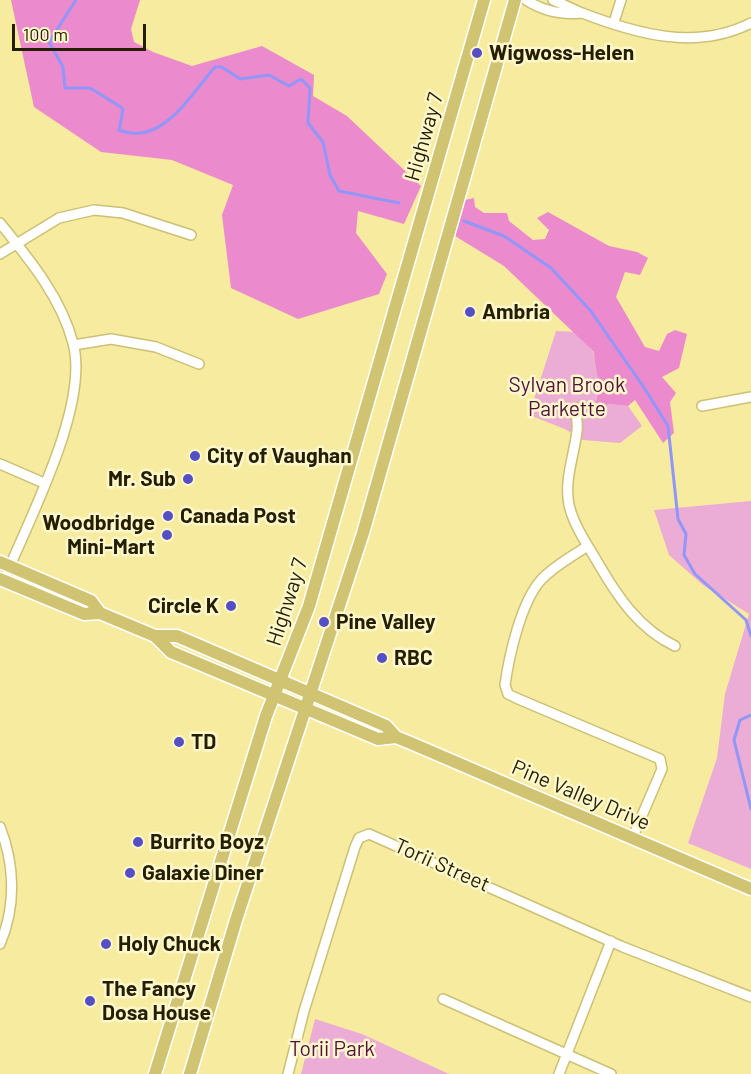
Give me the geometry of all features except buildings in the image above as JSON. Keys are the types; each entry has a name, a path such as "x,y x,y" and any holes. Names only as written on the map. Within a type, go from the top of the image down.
{"main road":[{"name":"Highway 7","path":"155,1074 201,917 274,697 309,606 484,0"},
{"path":"190,1074 236,920 363,533 515,0"},
{"name":"Pine Valley Drive","path":"5,564 91,601 100,613"},
{"name":"Pine Valley Drive","path":"2,579 84,614 100,613 155,636 171,652 378,739 396,737"},
{"name":"Pine Valley Drive","path":"155,636 177,636 386,726 396,737 751,889"}],"street":[{"path":"526,0 536,6 564,14 581,13"},
{"path":"553,0 581,13 654,35 685,39 716,36 751,23"},
{"path":"614,22 621,0"},
{"path":"0,254 58,218 94,210 123,213 191,235"},
{"path":"0,223 54,296 74,345 70,411 61,445 5,564 2,579"},
{"path":"74,345 111,339 156,347 199,364"},
{"path":"702,406 751,397"},
{"path":"576,408 577,431 570,464 569,504 586,547 617,596 660,639 675,646"},
{"path":"0,464 44,483"},
{"path":"586,547 550,571 532,592 524,613 505,685 508,694 516,698 660,759 662,769 632,839"},
{"path":"0,827 8,848 12,876 9,923 0,944"},
{"name":"Torii Street","path":"288,1074 301,1022 354,847 359,838 369,834 611,941 751,997"},
{"path":"559,1074 611,941"},
{"path":"443,999 566,1056 611,1074"}],"green space":[{"name":"Sylvan Brook Parkette","path":"556,331 576,332 594,353 599,383 597,403 599,408 609,404 628,406 642,426 620,443 583,440 565,429 529,415"},
{"path":"751,501 751,869 688,843 717,758 725,694 749,614 703,585 669,555 654,510"},
{"name":"Torii Park","path":"315,1019 362,1034 449,1074 301,1074"}],"shaded area":[{"path":"11,0 140,0 131,29 134,42 153,52 192,66 262,46 314,75 313,96 347,116 421,186 404,224 358,211 356,233 387,274 379,294 298,319 231,288 222,215 233,185 172,160 101,152 34,107"},
{"path":"474,198 475,207 484,213 507,213 509,221 533,240 545,239 549,230 537,218 548,212 609,246 637,252 648,258 640,275 625,272 616,297 645,347 659,351 667,334 675,330 687,334 679,368 662,377 676,393 670,402 674,433 663,443 635,400 628,406 609,404 599,408 596,403 598,383 594,352 504,266 455,236 465,200"}],"waterway":[{"path":"76,0 49,42 63,67 65,88 90,88 121,107 123,110 119,130 134,134 148,132 162,125 185,104 215,67 222,67 240,79 269,75 289,86 301,79 310,88 308,123 323,142 330,175 339,191 399,203"},
{"path":"464,221 504,236 551,268 590,310 643,386 668,426 678,519 686,534 684,555 695,574 746,620 751,636"},
{"path":"751,715 740,720 734,740 751,809"}],"place":[{"name":"Wigwoss-Helen","path":"477,53"},
{"name":"Ambria","path":"470,312"},
{"name":"City of Vaughan","path":"195,456"},
{"name":"Mr. Sub","path":"188,479"},
{"name":"Canada Post","path":"168,516"},
{"name":"Woodbridge Mini-Mart","path":"167,535"},
{"name":"Circle K","path":"231,606"},
{"name":"Pine Valley","path":"324,622"},
{"name":"RBC","path":"382,658"},
{"name":"TD","path":"179,742"},
{"name":"Burrito Boyz","path":"138,842"},
{"name":"Galaxie Diner","path":"130,873"},
{"name":"Holy Chuck","path":"106,944"},
{"name":"The Fancy Dosa House","path":"90,1001"}]}
